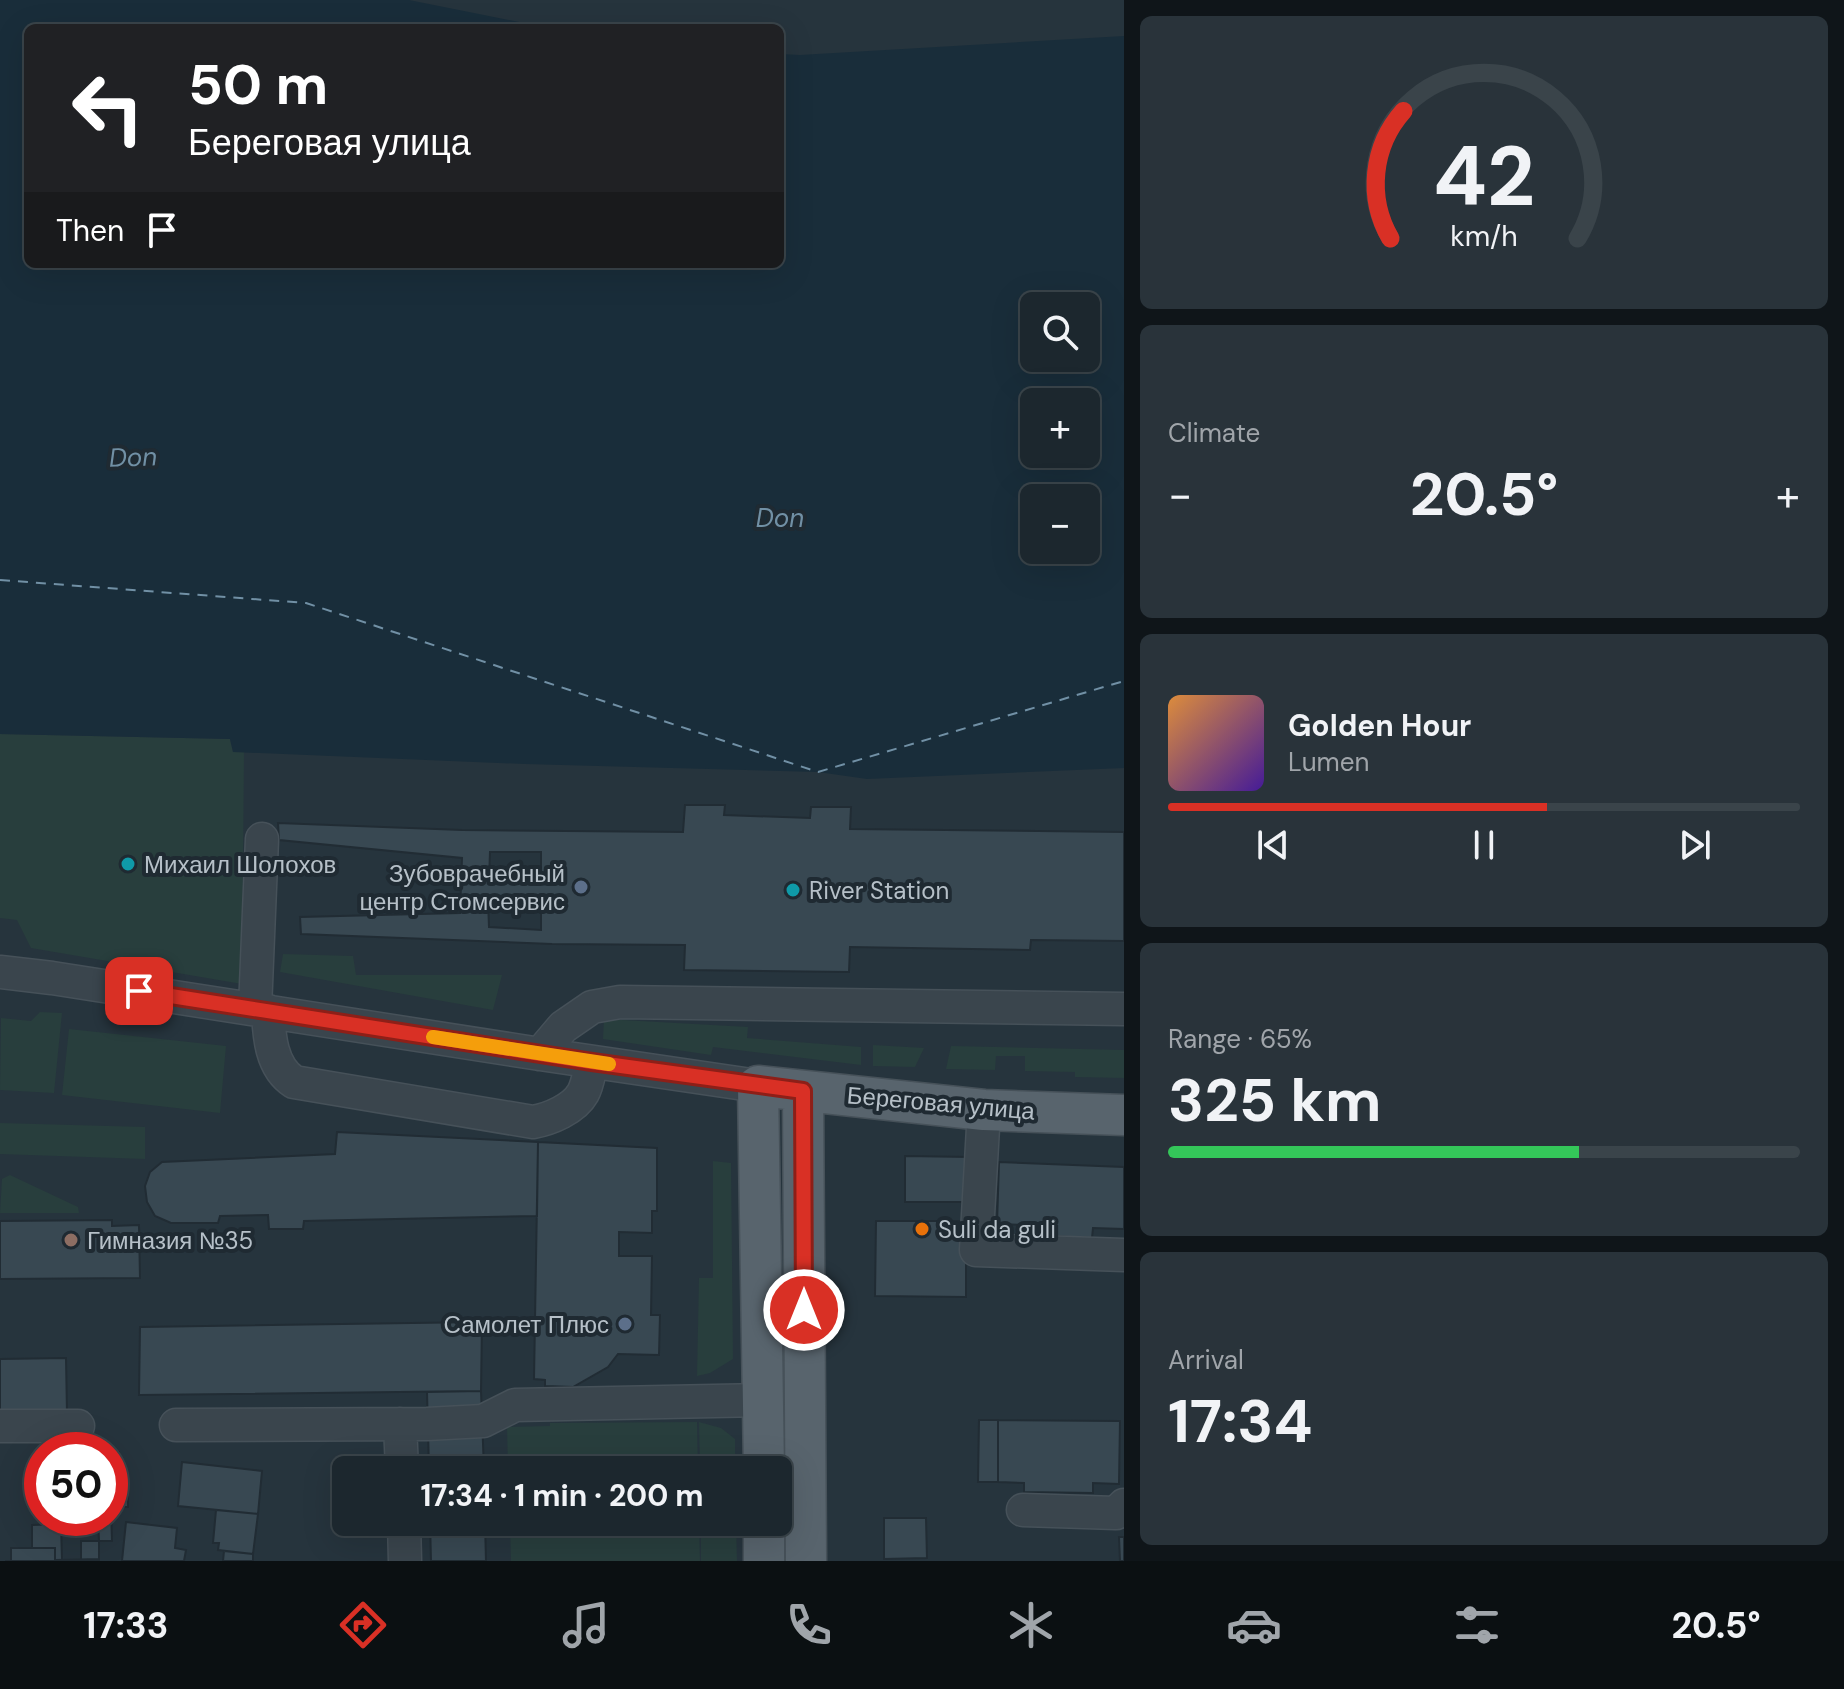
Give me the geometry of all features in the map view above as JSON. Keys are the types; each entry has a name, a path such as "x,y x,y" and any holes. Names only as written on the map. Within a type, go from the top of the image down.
{"main road":[{"name":"Береговая улица","path":"758,1086 984,1110 1124,1115"},
{"path":"758,1086 764,1456"},
{"path":"803,1091 806,1561"},
{"path":"764,1536 764,1561"}],"street":[{"path":"262,839 261,1010 278,1065 285,1076 294,1082 533,1122 568,1108 582,1095 592,1062"},
{"name":"Береговая улица","path":"0,972 758,1086"},
{"path":"540,1054 563,1027 592,1007 620,1002 1124,1009"},
{"path":"984,1110 976,1250 1124,1255"},
{"path":"176,1425 483,1421 515,1405 764,1400"},
{"path":"400,1424 401,1456"},
{"path":"0,1426 78,1426"},
{"path":"1023,1510 1116,1513 1124,1505"},
{"path":"404,1536 405,1561"}],"green space":[{"path":"0,734 230,739 233,752 244,752 242,984 31,948 17,920 0,918"},
{"path":"283,954 353,956 356,975 502,975 493,1010 280,972"},
{"path":"40,1012 62,1013 54,1093 0,1090 1,1018 31,1021"},
{"path":"604,1019 748,1027 747,1038 861,1047 861,1065 713,1047 711,1055 603,1039"},
{"path":"69,1029 226,1046 220,1113 62,1095"},
{"path":"873,1045 924,1048 915,1067 873,1066"},
{"path":"951,1046 1124,1050 1124,1078 1075,1077 1075,1072 1025,1071 1025,1056 996,1056 995,1070 946,1069"},
{"path":"0,1123 145,1127 145,1159 0,1154"},
{"path":"713,1161 731,1163 733,1359 710,1373 697,1376 699,1278 713,1278"},
{"path":"10,1175 78,1207 79,1213 0,1213 2,1179"},
{"path":"697,1422 698,1456 508,1456 507,1427 550,1426 550,1423"},
{"path":"699,1422 721,1428 735,1439 735,1456 700,1456"},
{"path":"510,1536 699,1536 700,1561 511,1561"},
{"path":"701,1536 736,1536 737,1561 701,1561"}],"water":[{"name":"Don","path":"0,0 409,0 529,24 24,24 24,268 784,268 784,54 1124,36 1124,768 867,779 818,772 233,752 230,739 0,734"}],"building":[{"name":"River Station","path":"685,805 725,805 724,815 810,818 811,807 851,807 850,829 1124,832 1124,941 1031,940 1030,950 850,947 849,972 684,970 685,945 552,944 301,934 300,917 460,913 462,858 279,840 278,823 462,830 683,832","holes":["490,852 541,852 541,881 489,881","488,899 541,900 541,930 489,927"]},
{"path":"337,1132 538,1142 537,1216 304,1221 303,1229 269,1229 268,1215 220,1216 218,1223 171,1223 155,1216 147,1202 145,1186 150,1172 162,1162 335,1154"},
{"path":"538,1142 657,1148 657,1211 652,1211 652,1233 619,1232 619,1256 652,1256 651,1315 660,1315 659,1355 618,1354 608,1367 573,1387 545,1386 545,1380 534,1379"},
{"path":"905,1156 971,1157 971,1202 905,1202"},
{"path":"999,1162 1124,1167 1124,1229 1093,1228 1092,1238 1022,1235 1023,1225 997,1224"},
{"path":"112,1220 112,1226 139,1225 140,1278 0,1279 0,1221"},
{"path":"876,1221 966,1221 966,1297 875,1296"},
{"path":"482,1322 481,1391 139,1395 140,1327"},
{"path":"66,1358 67,1413 0,1415 0,1359"},
{"path":"481,1391 483,1456 429,1456 427,1392"},
{"path":"979,1420 998,1420 998,1482 978,1482"},
{"path":"998,1420 1120,1421 1119,1484 1093,1483 1093,1493 1024,1492 1024,1483 998,1482"},
{"path":"182,1462 262,1471 258,1514 178,1506"},
{"path":"216,1510 258,1514 253,1554 218,1550 219,1543 213,1543"},
{"path":"884,1518 926,1518 927,1558 884,1559"},
{"path":"128,1522 177,1528 175,1548 186,1550 184,1561 122,1561"},
{"path":"32,1536 61,1536 62,1560 55,1560 55,1548 32,1548"},
{"path":"99,1536 112,1536 112,1541 99,1541"},
{"path":"430,1536 485,1536 486,1561 431,1561"},
{"path":"1119,1537 1124,1537 1124,1561 1120,1561"},
{"path":"81,1541 99,1541 99,1559 81,1560"},
{"path":"11,1548 55,1548 55,1560 99,1559 99,1561 11,1561"},
{"path":"224,1551 253,1554 253,1561 223,1561"}],"ferry route":[{"path":"0,580 306,603 818,772 1124,681"}],"slow traffic":[{"path":"433,1037 609,1064"}],"place":[{"name":"Михаил Шолохов","path":"128,864"},
{"name":"Зубоврачебный центр Стомсервис","path":"581,887"},
{"name":"River Station","path":"793,890"},
{"name":"Suli da guli","path":"922,1229"},
{"name":"Гимназия №35","path":"71,1240"},
{"name":"Самолет Плюс","path":"625,1324"}],"route":[{"path":"139,991 592,1062 803,1091 804,1310"}]}
